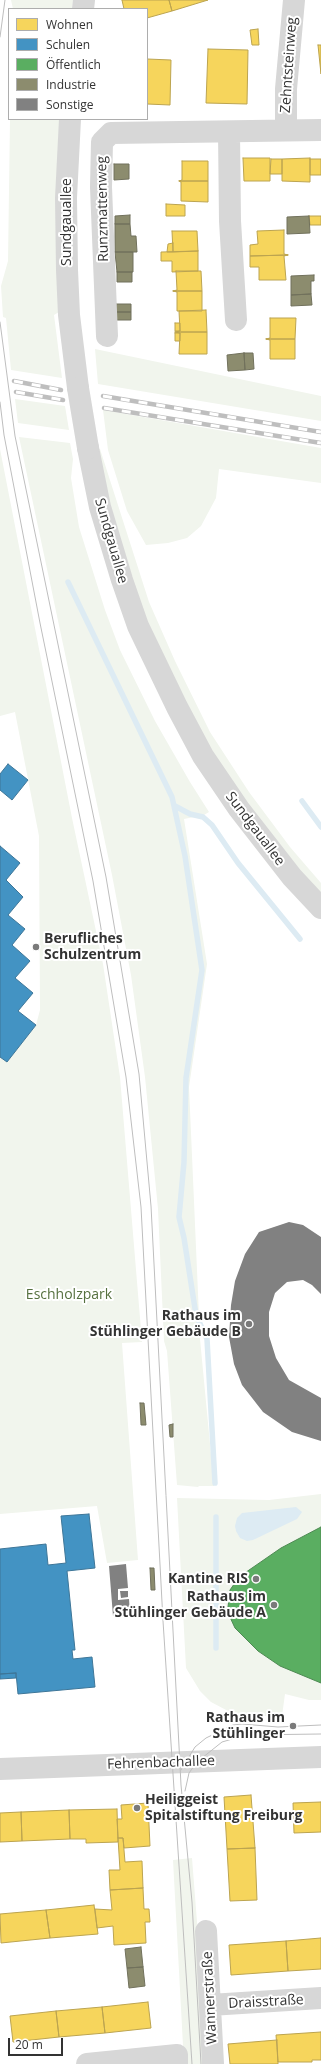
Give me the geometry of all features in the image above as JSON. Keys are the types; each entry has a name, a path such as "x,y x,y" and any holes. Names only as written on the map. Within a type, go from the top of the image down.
{"street":[{"name":"Zehntsteinweg","path":"286,130 286,89 294,0"},
{"name":"Sundgauallee","path":"70,120 66,198 67,270 72,347 88,448 100,507 122,580 138,626 177,707 203,756 239,809 292,877 321,908"},
{"name":"Runzmattenweg","path":"107,336 101,187 102,142 111,133 321,130"},
{"path":"229,132 230,221 236,320"},
{"name":"Fehrenbachallee","path":"0,1769 321,1757"},
{"name":"Wannerstraße","path":"206,1931 213,2064"},
{"name":"Draisstraße","path":"210,2005 321,1998"},
{"path":"87,2064 177,2059"}],"green space":[{"path":"11,0 73,0 72,8 13,8"},
{"path":"10,120 61,120 59,312 54,315 62,378 11,370 6,318 3,317 1,286 8,261"},
{"path":"95,349 321,396 321,421 98,384"},
{"path":"15,399 65,406 69,430 18,423"},
{"path":"103,410 321,448 321,483 219,469 216,498 201,526 187,538 168,543 146,545 127,511 108,450"},
{"path":"19,437 70,443 73,459 71,478 79,527 105,610 120,650 155,721 209,812 204,815 184,819 207,964 189,1087 200,1339 214,1486 198,1487 177,1485 167,1351 164,1341 158,1209 145,1077 131,975 112,875"},
{"name":"Eschholzpark","path":"0,449 72,818 103,964 120,1077 142,1342 122,1343 138,1560 107,1563 97,1506 0,1514 0,1057 7,1062 36,1025 40,1010 39,836 15,712 0,716"},
{"path":"96,449 100,449 149,602 175,661 210,732 249,792 290,847 321,883 321,898 261,825 207,746 143,614 116,532"},
{"path":"321,1494 321,1527 281,1548 239,1577 230,1590 228,1607 229,1615 235,1628 258,1651 280,1666 321,1683 321,1700 309,1700 285,1694 282,1716 244,1716 228,1711 211,1702 200,1691 186,1668 177,1498 269,1500"},
{"path":"192,1858 207,2064 184,2064 173,1860"}],"shaded area":[{"path":"296,1507 302,1512 297,1519 253,1540 247,1541 240,1538 236,1531 235,1526 237,1518 242,1513"}],"building: Wohnen":[{"path":"122,0 169,0 172,11 148,18 148,8 124,8"},
{"path":"169,0 208,0 172,11"},
{"path":"258,29 259,45 252,45 250,30"},
{"path":"318,45 321,45 321,74"},
{"path":"208,49 248,50 247,104 206,103"},
{"path":"148,59 171,60 170,105 148,104"},
{"path":"243,158 270,158 270,181 244,181"},
{"path":"310,158 310,182 282,181 282,159"},
{"path":"271,159 282,159 282,174 270,174"},
{"path":"310,159 321,159 321,175 310,175"},
{"path":"182,161 208,161 208,181 179,181 182,180"},
{"path":"179,181 208,181 208,202 181,201 181,182"},
{"path":"166,204 185,205 185,216 166,216"},
{"path":"309,216 321,216 321,225 310,225"},
{"path":"284,230 284,254 288,255 250,256 250,245 258,244 257,231"},
{"path":"172,231 197,231 198,251 173,252"},
{"path":"173,243 173,252 167,252 168,244"},
{"path":"198,251 198,271 172,272 172,261 161,261 161,252"},
{"path":"288,255 284,256 286,280 259,280 259,267 250,267 250,256"},
{"path":"176,271 201,271 202,291 173,291 177,290"},
{"path":"173,291 202,291 202,311 177,311 177,292"},
{"path":"206,310 207,332 175,332 180,331 179,311"},
{"path":"270,318 296,318 295,339 266,339 270,338"},
{"path":"175,323 180,323 180,331 175,331"},
{"path":"175,332 207,332 207,354 179,354 180,333"},
{"path":"175,333 180,333 180,341 175,341"},
{"path":"266,339 295,339 295,359 270,359 270,340"},
{"path":"251,1795 255,1848 227,1849 224,1797"},
{"path":"321,1802 321,1832 294,1833 293,1803"},
{"path":"148,1803 150,1846 124,1848 123,1838 118,1838 117,1819 122,1819 121,1805"},
{"path":"117,1809 118,1842 86,1843 86,1839 70,1839 69,1810"},
{"path":"69,1810 70,1839 22,1841 21,1812"},
{"path":"21,1812 22,1841 0,1842 0,1813"},
{"path":"118,1838 123,1838 125,1862 142,1861 143,1888 110,1890 109,1870 120,1870"},
{"path":"255,1848 257,1900 230,1901 227,1849"},
{"path":"143,1888 144,1909 149,1909 150,1922 145,1922 146,1943 114,1945 113,1926 97,1928 95,1909 112,1910 110,1890"},
{"path":"94,1905 98,1934 50,1938 46,1910"},
{"path":"46,1910 50,1938 1,1943 0,1914"},
{"path":"321,1938 321,1969 288,1971 286,1941"},
{"path":"286,1941 288,1971 231,1975 229,1945"},
{"path":"148,2002 151,2028 105,2033 102,2007"},
{"path":"102,2007 105,2033 59,2037 56,2011"},
{"path":"56,2011 59,2037 13,2042 10,2016"},
{"path":"321,2032 321,2060 312,2060 312,2062 278,2062 276,2035"},
{"path":"277,2040 278,2064 230,2064 228,2044"}],"building: Schulen":[{"path":"8,764 28,780 12,800 0,790 0,774"},
{"path":"0,846 20,863 6,880 23,897 8,915 25,929 12,945 30,961 15,978 33,993 18,1011 36,1025 7,1062 0,1057"},
{"path":"89,1514 95,1568 67,1571 75,1650 72,1650 73,1659 92,1657 95,1687 18,1694 16,1673 0,1674 0,1549 46,1544 48,1565 66,1563 61,1516"},
{"path":"16,1673 16,1678 0,1679 0,1674"}],"building: Öffentlich":[{"name":"Rathaus im Stühlinger Gebäude A","path":"321,1527 321,1683 280,1666 258,1651 235,1628 229,1615 228,1607 230,1590 239,1577 281,1548"}],"building: Industrie":[{"path":"114,164 129,164 129,179 114,180"},
{"path":"130,215 130,224 115,224 115,216"},
{"path":"309,216 310,233 287,234 287,217"},
{"path":"115,224 130,224 131,236 136,236 137,252 115,252"},
{"path":"115,252 133,252 133,272 117,272"},
{"path":"117,272 132,272 132,282 117,282"},
{"path":"314,275 314,281 311,281 311,294 291,295 291,276"},
{"path":"311,294 312,305 291,306 291,295"},
{"path":"116,304 131,304 131,312 116,312"},
{"path":"116,312 131,312 131,320 116,320"},
{"path":"244,353 245,370 228,371 227,355"},
{"path":"244,353 253,353 254,369 245,370"},
{"path":"140,1403 144,1403 146,1425 141,1425"},
{"path":"173,1424 173,1437 170,1437 169,1425"},
{"path":"150,1568 154,1568 155,1590 151,1590"},
{"path":"141,1947 143,1967 127,1968 125,1949"},
{"path":"143,1967 145,1986 129,1988 127,1968"}],"building: Sonstige":[{"name":"Rathaus im Stühlinger Gebäude B","path":"289,1222 303,1225 321,1237 321,1294 312,1285 303,1280 287,1282 275,1293 269,1312 269,1336 276,1358 289,1380 321,1398 321,1441 292,1432 263,1412 242,1385 234,1364 229,1337 231,1305 235,1281 245,1254 259,1232"},
{"path":"126,1564 128,1588 118,1589 118,1600 129,1599 130,1615 113,1616 109,1566"},
{"path":"120,1591 128,1591 128,1597 121,1598"}],"waterway":[{"path":"68,582 172,797 185,856 202,970 186,1078 184,1162 179,1217 184,1238 196,1315 207,1339 215,1483"},
{"path":"302,801 321,827"},
{"path":"175,806 190,814 203,817 212,825 238,863 300,939"},
{"path":"216,1517 216,1648"}],"tram line":[{"path":"0,37 5,0"},
{"path":"0,322 15,436 106,877 139,1074 151,1206 181,1785 192,1902 201,2064"},
{"path":"0,402 4,435 40,623 93,881 126,1077 141,1207 163,1621 192,2064"},
{"path":"181,1770 195,1747 206,1738 233,1725 242,1724 278,1727 321,1725"},
{"path":"185,1791 189,1773 197,1762 222,1742 246,1735 321,1734"}],"railway":[{"path":"14,381 61,390"},
{"path":"16,392 63,400"},
{"path":"103,396 321,432"},
{"path":"104,408 321,443"}],"place":[{"name":"Berufliches Schulzentrum","path":"36,947"},
{"name":"Rathaus im Stühlinger Gebäude B","path":"249,1324"},
{"name":"Kantine RIS","path":"256,1579"},
{"name":"Rathaus im Stühlinger Gebäude A","path":"274,1605"},
{"name":"Rathaus im Stühlinger","path":"293,1726"},
{"name":"Heiliggeist Spitalstiftung Freiburg","path":"137,1808"}]}
